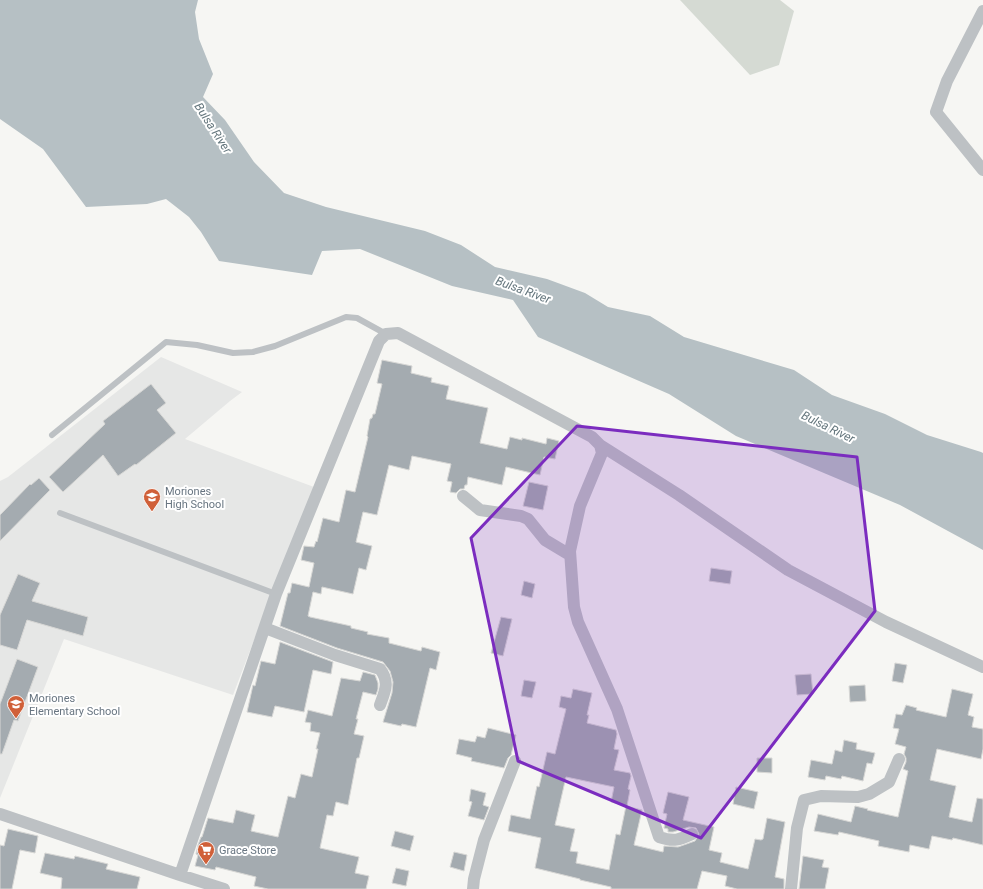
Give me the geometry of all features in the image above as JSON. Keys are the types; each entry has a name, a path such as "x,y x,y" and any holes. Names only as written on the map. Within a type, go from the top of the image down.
{"street":[{"path":"983,11 947,81 936,112 983,170"},
{"path":"180,875 276,594 379,341 386,334 398,333 592,437 600,445 679,494 788,570 886,622 983,667"},
{"path":"600,445 602,453 580,506 570,555 574,607 578,622 617,709 659,838 678,841 692,834"},
{"path":"463,496 480,510 521,516 528,519 545,540 570,555"},
{"path":"265,628 335,655 380,669 384,675 387,686 380,705"},
{"path":"791,889 797,828 804,800 821,796 858,796 869,794 889,782 899,759"},
{"path":"473,889 474,879 484,840 515,761"},
{"path":"0,814 180,875 196,885 224,889"}],"lane":[{"path":"52,435 166,342 197,345 233,353 253,352 275,346 346,317 357,318 386,334"},
{"path":"60,513 276,594"}],"highlighted area":[{"path":"577,426 857,457 875,611 701,838 518,761 471,538"}],"shaded area":[{"path":"680,0 780,0 794,11 779,65 750,75"},
{"name":"Moriones High School","path":"161,357 242,392 185,439 314,487 233,695 64,639 0,798 0,481 8,477"}],"water":[{"name":"Bulsa River","path":"0,0 198,0 195,12 199,39 213,74 203,97 225,120 254,162 284,193 326,207 425,231 461,245 495,267 547,279 585,293 608,307 650,316 684,337 794,370 832,395 885,414 927,435 983,453 983,550 900,505 736,436 669,394 538,337 513,300 452,286 360,249 322,251 312,275 219,261 201,232 189,217 166,199 147,204 86,207 43,149 0,119"}],"building":[{"path":"382,360 412,366 411,373 432,378 431,382 449,386 446,399 488,408 480,443 507,449 510,437 522,440 522,438 546,444 547,438 559,441 555,459 544,457 540,475 506,467 502,485 468,477 467,485 465,485 464,489 460,489 456,493 450,492 452,482 447,481 451,464 412,456 409,470 389,465 377,515 363,512 356,542 372,546 366,570 359,568 353,594 322,587 321,594 313,592 308,616 310,617 351,626 351,628 368,632 367,634 389,638 389,643 421,651 422,647 440,652 436,670 430,668 416,727 402,724 401,726 383,722 392,693 393,682 390,671 383,662 337,648 280,626 292,583 309,587 314,563 301,560 304,546 314,547 316,541 317,542 323,518 339,522 346,490 355,492 368,437 370,419 372,418 373,414 375,414 382,384 377,383"},
{"path":"151,384 166,403 157,410 176,433 136,465 135,464 118,476 103,455 63,492 49,477 105,424 103,421"},
{"path":"39,478 50,490 0,541 0,515 30,484 31,485"},
{"path":"529,482 548,486 543,510 523,506"},
{"path":"711,568 732,571 730,584 709,581"},
{"path":"18,574 40,583 32,601 88,617 83,636 27,620 17,650 0,645 0,615"},
{"path":"524,581 535,584 532,598 521,595"},
{"path":"501,617 512,619 503,656 491,653"},
{"path":"280,642 333,662 331,674 313,670 304,712 275,706 272,717 247,712 253,685 255,686 261,661 275,664"},
{"path":"17,659 38,667 18,721 14,720 2,754 0,754 0,704"},
{"path":"895,663 907,665 903,683 892,681"},
{"path":"363,672 375,675 378,683 378,689 376,695 363,692 354,734 364,736 359,758 357,758 348,805 336,802 333,816 327,815 320,848 359,857 355,873 369,876 366,889 268,889 254,886 256,877 216,867 215,870 195,866 198,855 196,854 198,845 208,818 233,823 236,810 255,815 251,831 278,837 288,796 295,798 301,774 312,777 320,733 310,731 311,723 305,722 308,710 332,716 341,678 360,681"},
{"path":"811,674 813,694 797,695 795,675"},
{"path":"524,680 536,682 532,698 521,696"},
{"path":"865,685 866,701 850,702 849,686"},
{"path":"573,689 592,693 587,715 589,715 587,723 616,730 617,734 614,749 619,750 614,770 630,773 631,776 628,789 630,790 627,806 611,802 614,787 566,777 555,825 575,829 570,851 578,852 576,863 609,870 616,834 620,835 626,806 642,810 634,845 663,852 664,846 678,847 695,841 699,834 696,828 689,827 668,832 668,829 664,828 667,814 663,813 668,792 689,797 683,820 714,827 709,850 722,853 720,862 748,869 755,839 763,839 767,818 785,822 775,877 784,879 784,889 737,889 725,886 727,876 702,871 697,889 611,889 611,887 535,868 541,838 508,831 511,815 530,819 537,786 539,787 547,752 555,754 566,709 559,707 561,696 571,698"},
{"path":"952,689 973,694 968,715 974,717 972,727 983,729 983,749 981,759 937,749 930,780 956,786 949,817 972,822 977,798 983,799 983,845 953,838 952,840 932,836 929,849 910,845 909,852 878,846 879,841 839,832 838,835 814,831 818,814 851,822 855,806 898,817 908,771 903,769 906,762 904,754 906,747 895,744 899,729 893,728 896,714 902,715 906,705 917,708 916,710 946,717"},
{"path":"488,728 516,735 511,755 508,758 504,768 471,761 472,758 456,754 459,739 475,742 477,736 485,738"},
{"path":"844,740 857,743 856,749 875,753 872,764 867,763 863,781 842,776 841,779 826,776 825,780 808,777 811,760 832,764 835,750 842,752"},
{"path":"757,758 772,758 772,773 757,772"},
{"path":"736,787 758,792 754,809 733,804"},
{"path":"471,789 486,793 483,805 489,807 484,820 468,816 472,802 469,801"},
{"path":"8,829 38,836 35,853 20,850 12,889 0,889 0,845 4,846"},
{"path":"395,831 414,836 410,851 391,846"},
{"path":"454,852 467,855 464,871 450,867"},
{"path":"45,853 74,859 75,856 108,864 106,869 140,877 137,889 61,889 62,878 40,873"},
{"path":"803,856 824,860 822,867 829,868 825,889 799,889"},
{"path":"396,868 409,871 406,886 392,883"}],"place":[{"name":"Moriones High School","path":"152,512"},
{"name":"Moriones Elementary School","path":"16,719"},
{"name":"Grace Store","path":"206,865"}]}
